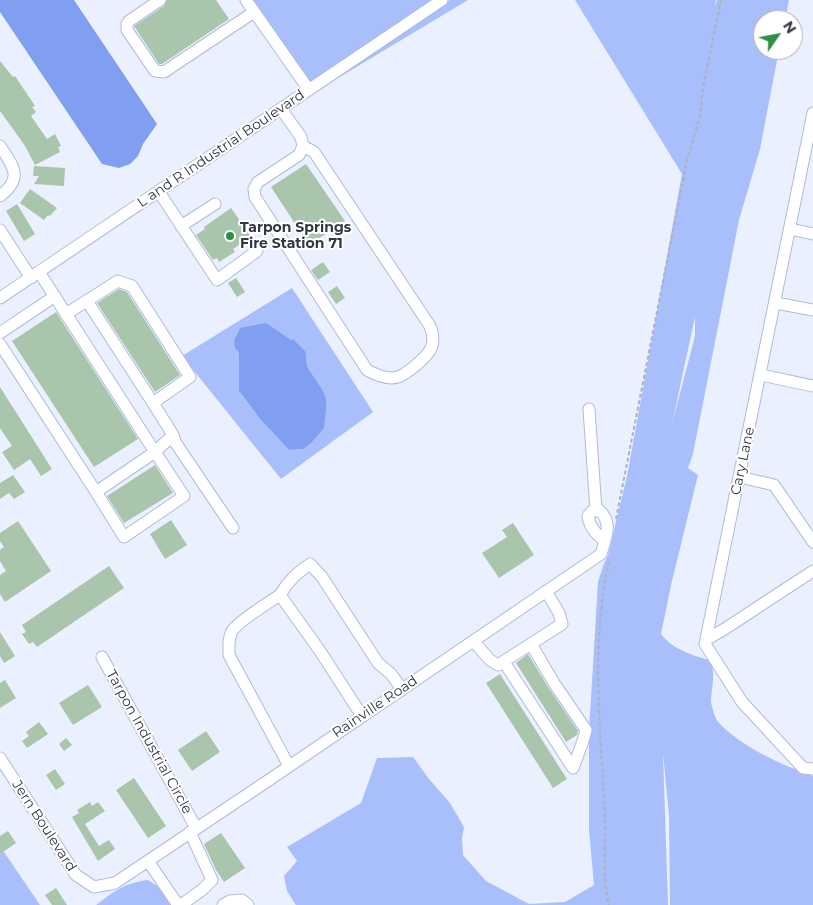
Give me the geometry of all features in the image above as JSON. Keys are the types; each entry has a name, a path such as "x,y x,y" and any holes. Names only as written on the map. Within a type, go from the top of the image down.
{"street":[{"path":"160,0 127,24 127,30 155,71 159,73 164,72 254,12"},
{"path":"246,0 309,90"},
{"name":"L and R Industrial Boulevard","path":"0,298 442,0"},
{"path":"281,109 301,137 303,146 299,155 258,182 254,189 255,197 367,370 380,376 398,377 408,372 427,356 431,350 433,334 430,326 314,152 303,146"},
{"name":"Cary Lane","path":"706,638 776,303 813,113"},
{"path":"0,146 14,171 15,180 0,196"},
{"path":"159,192 217,280 257,251"},
{"path":"181,226 215,204"},
{"path":"790,229 813,234"},
{"path":"0,230 35,275 55,296 184,496 124,537 0,344"},
{"path":"66,314 118,280 132,286 190,377 153,403"},
{"path":"0,333 55,296"},
{"path":"87,301 173,434 175,442 233,528"},
{"path":"776,303 813,310"},
{"path":"761,375 813,386"},
{"path":"589,409 596,511 599,510 604,515 608,529 605,541 606,555"},
{"path":"96,492 155,452 173,434"},
{"path":"740,477 774,486 813,542"},
{"name":"Rainville Road","path":"148,861 546,591 606,555"},
{"path":"289,766 229,655 228,642 233,630 257,610 280,595 296,574 310,564 322,577 378,662 391,674 402,689"},
{"path":"813,571 723,630 706,638 706,644 742,702 803,768 813,770"},
{"path":"472,641 490,660 498,665 562,624 559,613 546,591"},
{"path":"280,595 330,666 362,716"},
{"path":"504,662 573,768 586,730 554,683 531,644"},
{"name":"Tarpon Industrial Circle","path":"102,657 193,830 212,880 202,890 179,905"},
{"name":"Jern Boulevard","path":"0,758 76,875 94,887 115,883 148,861"},
{"path":"148,861 179,905"},
{"path":"223,905 230,901 242,900 248,905"}],"path":[{"path":"616,526 687,160 700,116 703,88 721,0"},
{"path":"606,555 600,619 599,716 605,817 606,885 609,905"}],"shaded area":[{"path":"0,0 74,0 157,124 143,144 138,156 130,164 119,168 102,164 0,12"},
{"path":"252,0 434,0 310,83"},
{"path":"450,0 468,0 313,93"},
{"path":"575,0 716,0 715,7 717,0 789,0 787,10 753,10 753,60 777,60 760,149 739,220 693,454 688,468 698,475 661,634 677,648 709,660 713,670 712,707 718,721 728,731 738,740 763,754 813,776 813,905 670,905 669,815 663,753 668,905 296,905 287,891 284,876 297,861 287,847 361,803 377,758 413,757 450,803 464,827 462,838 463,855 486,881 529,904 565,902 594,885 589,830 589,731 598,582 608,555 627,476 682,174","holes":["695,317 695,336 672,424"]},
{"path":"292,288 373,412 281,479 182,356","holes":["240,328 291,340 307,359 308,368 322,389 303,449 289,450 260,419 239,391 239,358 234,340"]},
{"path":"266,323 291,340 293,339 305,351 308,368 322,389 326,399 324,428 303,449 289,450 260,419 239,391 239,358 234,340 240,328"},
{"path":"0,846 40,905 0,905"},
{"path":"148,880 159,887 171,905 96,905 126,886"}],"building":[{"path":"167,0 216,0 229,19 162,64 159,64 134,26 164,6"},
{"path":"0,61 13,77 15,76 35,106 32,107 36,112 31,116 47,139 55,134 61,146 58,147 60,152 35,165 25,146 0,111"},
{"path":"306,164 345,221 309,245 271,187"},
{"path":"34,166 65,168 64,186 34,184 39,176 33,176"},
{"path":"30,189 57,208 44,220 20,203"},
{"path":"17,204 35,234 24,241 6,211"},
{"path":"231,208 251,237 233,249 235,252 219,262 217,258 213,260 196,235"},
{"path":"323,262 330,272 318,280 311,270"},
{"path":"236,278 245,292 237,297 228,283"},
{"path":"337,286 345,298 336,304 328,292"},
{"path":"119,289 127,292 180,375 155,392 97,303"},
{"path":"56,312 138,439 94,467 12,341"},
{"path":"0,387 52,469 41,476 30,459 14,470 2,452 12,446 0,428"},
{"path":"155,465 173,493 124,523 107,496"},
{"path":"13,475 25,492 14,499 9,493 0,499 0,483"},
{"path":"171,520 187,545 165,559 150,534"},
{"path":"18,521 51,571 5,602 0,594 0,575 6,571 0,561 0,550 4,547 0,541 0,533"},
{"path":"513,523 534,555 499,578 482,553 507,537 502,530"},
{"path":"109,566 124,588 37,647 33,642 29,644 22,634 26,632 22,625"},
{"path":"0,632 15,656 4,663 0,656"},
{"path":"528,654 578,731 577,735 566,742 516,663"},
{"path":"500,674 567,779 553,788 486,683"},
{"path":"5,680 16,698 0,708 0,683"},
{"path":"88,685 102,707 73,725 59,703"},
{"path":"39,722 48,734 27,748 22,741 29,736 26,732"},
{"path":"206,731 220,752 192,771 178,750"},
{"path":"66,738 72,745 64,751 59,744"},
{"path":"55,769 65,784 56,790 46,775"},
{"path":"134,778 166,826 148,838 116,790"},
{"path":"90,802 92,806 98,802 105,811 85,824 99,846 109,840 115,849 98,861 72,817 79,813 77,810"},
{"path":"8,831 16,843 0,854 0,836"},
{"path":"221,833 245,868 224,882 204,844"},
{"path":"56,888 67,905 52,905 45,895"}],"place":[{"name":"Tarpon Springs Fire Station 71","path":"230,236"}]}
